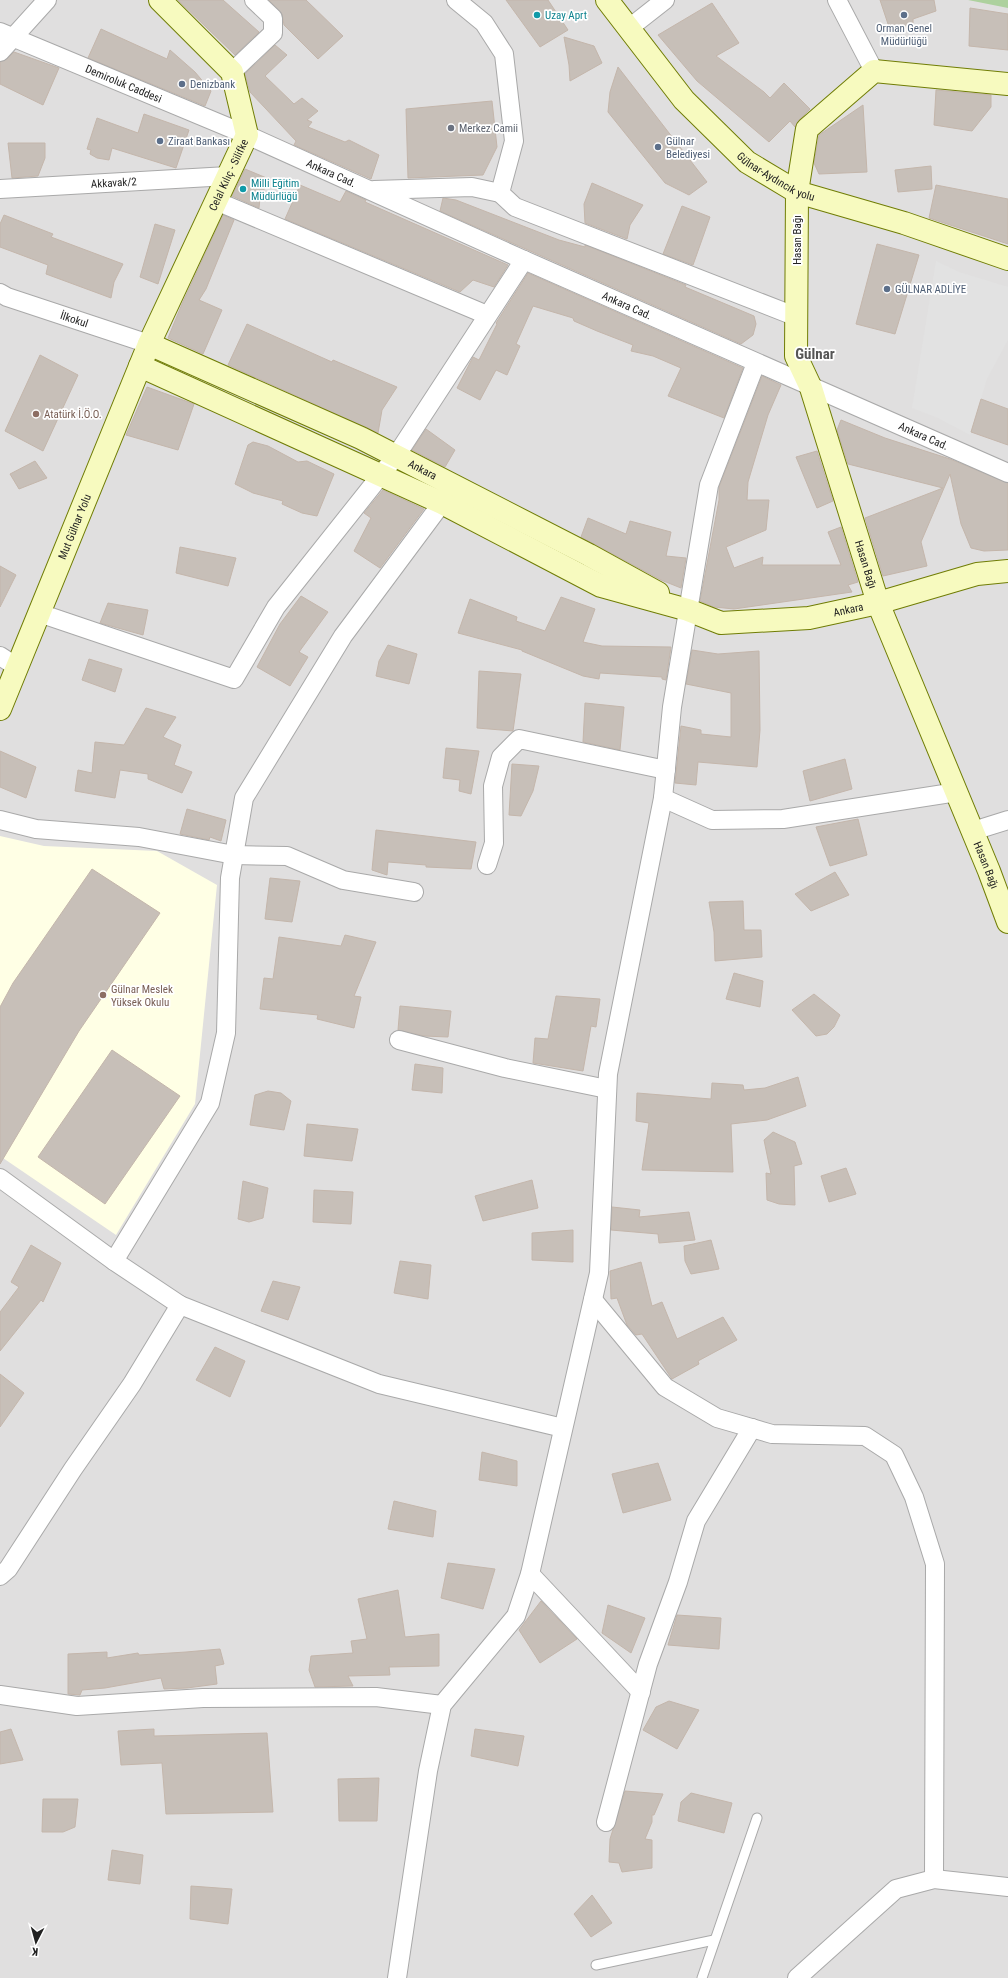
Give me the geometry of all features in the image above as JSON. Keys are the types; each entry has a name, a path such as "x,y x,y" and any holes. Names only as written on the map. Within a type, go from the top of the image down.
{"main road":[{"path":"160,0 232,72"},
{"name":"Gülnar-Aydıncık yolu","path":"607,0 684,100 747,162 797,192 904,223 1008,259"},
{"path":"874,71 1008,84"},
{"name":"Hasan Bağı","path":"874,71 807,129 797,192 796,356 811,388 878,603 973,831 1008,922"},
{"name":"Celal Kılıç - Silifke","path":"149,344 247,135 232,72"},
{"name":"Mut Gülnar Yolu","path":"0,708 9,661 39,614 149,344"},
{"name":"Ankara","path":"149,344 361,438 588,555 688,610"},
{"name":"Ankara","path":"140,366 442,504 601,586 688,610 721,623 809,618 878,603 977,574 1008,571"}],"street":[{"path":"0,52 7,35 47,0"},
{"path":"232,72 273,33 273,18 254,0"},
{"path":"456,0 484,23 504,54 514,141 500,193"},
{"path":"628,29 665,0"},
{"path":"837,0 874,71"},
{"name":"Demiroluk Caddesi","path":"7,35 247,135"},
{"name":"Ankara Cad.","path":"247,135 811,388 1008,473"},
{"name":"Akkavak/2","path":"0,189 228,176"},
{"path":"369,190 472,187 500,193 515,207 797,317"},
{"path":"216,201 487,315"},
{"path":"39,614 234,679 276,607 396,456 524,260"},
{"name":"İlkokul","path":"0,293 7,297 149,344"},
{"path":"397,1978 428,1771 442,1705 516,1616 530,1574 593,1300 599,1273 608,1074 663,798 672,707 709,485 756,363"},
{"path":"114,1261 210,1103 226,1033 230,878 244,798 343,636 442,504 461,489"},
{"path":"487,864 494,843 493,786 501,757 519,739 666,770"},
{"path":"663,798 712,820 783,819 956,792"},
{"path":"0,820 36,828 139,837 234,855 287,856 344,880 414,892"},
{"path":"973,831 1008,820"},
{"path":"399,1040 505,1068 607,1089"},
{"path":"0,1178 114,1261 180,1305 379,1384 563,1428"},
{"path":"593,1300 665,1387 717,1418 772,1434 866,1436 894,1455 914,1497 935,1564 934,1879"},
{"path":"0,1576 8,1569 73,1469 132,1384 180,1305"},
{"path":"606,1822 648,1664 678,1582 696,1521 752,1428"},
{"path":"530,1574 641,1692"},
{"path":"0,1695 77,1706 202,1698 376,1697 442,1705"},
{"path":"797,1978 896,1889 934,1879 1008,1887"}],"lane":[{"path":"702,1978 757,1818"},
{"path":"596,1965 714,1940"}],"shaded area":[{"path":"0,0 1008,0 1008,1978 0,1978"},
{"path":"936,261 959,272 1008,287 1008,340 987,379 970,435 938,418 912,408"},
{"name":"Gülnar Meslek Yüksek Okulu","path":"0,836 44,846 157,851 217,885 195,1104 116,1235 0,1156"}],"green space":[{"path":"968,0 1008,0 1008,8"}],"building":[{"path":"178,0 223,0 259,32 235,55"},
{"path":"269,0 306,0 343,36 318,59 284,25 282,14"},
{"name":"Uzay Aprt","path":"506,0 548,0 568,30 540,47"},
{"name":"Orman Genel Müdürlüğü","path":"880,0 934,0 936,11 913,19 913,27 890,30"},
{"path":"712,3 739,43 716,56 770,98 784,83 810,109 799,120 795,127 790,121 769,142 697,81 658,35"},
{"path":"970,8 1008,14 1008,50 969,46"},
{"path":"101,29 167,59 170,50 195,72 211,91 205,106 88,58"},
{"path":"564,37 594,46 602,63 570,81"},
{"path":"275,45 287,55 265,76 294,104 302,98 318,111 307,120 312,122 308,127 345,142 349,140 379,155 371,179 294,145 296,141 250,92 245,74"},
{"path":"14,52 59,68 43,105 0,84 0,62 7,59"},
{"name":"Gülnar Belediyesi","path":"618,67 707,182 689,195 665,183 608,112 610,92"},
{"path":"936,90 991,95 991,107 972,131 934,125"},
{"name":"Merkez Camii","path":"492,101 497,147 483,175 408,178 406,109"},
{"path":"863,105 867,172 819,174 814,163 819,135"},
{"path":"144,114 189,130 176,168 112,148 109,160 97,158 90,154 91,150 87,149 97,118 138,133"},
{"path":"8,143 45,143 45,158 38,176 12,178"},
{"path":"931,166 932,189 898,192 895,170"},
{"path":"245,169 269,179 260,198 259,208 232,196"},
{"path":"592,183 643,205 630,225 627,239 585,223 584,204"},
{"path":"300,185 340,202 346,191 366,200 365,202 508,265 494,287 473,280 460,292 285,219"},
{"path":"936,185 1008,199 1008,244 929,218"},
{"path":"443,198 456,200 559,240 585,247 585,245 686,285 685,287 754,316 756,324 753,335 741,344 528,250 440,211"},
{"path":"682,206 710,217 693,265 663,254"},
{"path":"4,215 53,234 51,237 123,264 114,282 111,298 46,274 48,265 0,247 0,224"},
{"path":"223,215 234,220 206,289 199,300 222,310 203,354 168,338"},
{"path":"155,224 175,230 158,284 140,277"},
{"name":"GÜLNAR ADLİYE","path":"877,244 919,255 895,334 856,324"},
{"path":"528,273 743,368 724,418 668,396 681,368 653,356 631,351 633,345 574,321 573,318 533,306 516,344 520,346 507,375 496,370 480,400 457,388 473,357 479,360 497,324 496,323"},
{"path":"247,324 332,362 333,360 397,387 382,410 378,433 228,365"},
{"name":"Atatürk İ.Ö.O.","path":"40,355 78,375 43,451 5,431"},
{"path":"762,376 781,385 768,415 748,482 747,500 769,500 766,530 726,547 734,568 763,557 762,565 841,565 828,532 841,527 858,582 848,585 852,592 734,609 714,607 700,601 719,500 719,487"},
{"path":"147,387 194,404 178,450 126,435"},
{"path":"981,399 1008,409 1008,445 971,432"},
{"path":"841,420 885,438 950,459 1008,483 1008,550 984,551 971,548 961,524 950,474 921,542 927,566 883,576 865,518 943,488 848,464 837,430"},
{"path":"426,429 455,450 445,467 412,450"},
{"path":"253,442 268,446 298,462 307,461 334,474 317,516 302,513 282,504 283,501 253,493 235,484 248,445"},
{"path":"817,451 833,501 817,508 796,457"},
{"path":"35,461 47,478 19,489 10,474"},
{"path":"383,490 424,509 380,568 354,551 371,518 364,513"},
{"path":"588,518 626,534 630,521 671,532 666,556 686,558 681,588 661,580 581,537"},
{"path":"180,547 236,558 228,586 176,573"},
{"path":"0,566 16,575 0,607"},
{"path":"301,596 328,612 299,652 308,657 290,686 257,667 280,624"},
{"path":"561,597 595,609 583,642 602,646 671,647 666,680 662,679 662,677 600,673 599,679 583,676 522,650 458,633 470,599 517,617 516,621 545,631"},
{"path":"108,603 148,610 143,635 100,623"},
{"path":"388,645 417,654 409,684 376,676 379,661"},
{"path":"692,650 718,654 759,651 760,730 757,767 698,762 696,785 675,783 681,726 701,730 701,734 731,737 731,693 686,684"},
{"path":"89,659 122,669 115,692 82,680"},
{"path":"479,671 521,674 513,731 477,728"},
{"path":"585,703 624,707 620,750 583,742"},
{"path":"146,708 176,717 163,737 181,745 174,765 192,772 182,793 148,779 148,774 120,770 115,798 75,791 78,770 92,773 95,742 124,745"},
{"path":"446,748 479,751 471,794 459,791 460,780 443,778"},
{"path":"0,751 36,767 26,798 0,787"},
{"path":"845,759 852,789 810,801 803,771"},
{"path":"512,764 539,766 533,791 521,816 509,815"},
{"path":"187,809 226,820 221,841 210,837 209,840 180,834"},
{"path":"858,819 867,855 830,866 816,827"},
{"path":"376,830 476,842 471,869 426,867 426,865 388,862 387,875 372,870"},
{"path":"92,869 160,913 79,1031 0,1164 0,1007 13,983"},
{"path":"835,872 849,895 811,911 795,894"},
{"path":"270,878 300,881 292,922 265,919"},
{"path":"743,901 744,930 761,930 762,957 715,961 714,932 709,902"},
{"path":"345,935 376,942 354,996 361,997 354,1028 317,1019 318,1015 260,1009 264,978 273,979 279,937 341,946"},
{"path":"734,973 763,981 760,1007 726,999"},
{"path":"814,994 840,1015 834,1027 827,1034 816,1036 792,1010"},
{"path":"556,996 600,999 596,1027 591,1026 583,1071 533,1063 535,1038 548,1039"},
{"path":"400,1006 451,1011 448,1037 424,1036 398,1030"},
{"path":"112,1050 180,1096 105,1204 38,1157"},
{"path":"415,1064 443,1068 442,1093 412,1090"},
{"path":"798,1077 806,1106 767,1120 731,1124 733,1172 642,1170 649,1123 636,1121 637,1093 711,1099 712,1083 743,1085 744,1090 765,1088"},
{"path":"268,1091 281,1093 291,1101 284,1130 250,1125 255,1095"},
{"path":"307,1124 358,1129 352,1161 304,1156"},
{"path":"773,1132 795,1142 802,1164 794,1166 795,1205 779,1204 767,1200 766,1173 771,1174 764,1140"},
{"path":"846,1168 856,1194 829,1202 821,1176"},
{"path":"532,1180 538,1208 483,1221 475,1196"},
{"path":"243,1181 268,1188 263,1218 249,1222 238,1219"},
{"path":"314,1190 353,1192 351,1224 313,1222"},
{"path":"612,1207 640,1210 639,1217 689,1212 695,1240 659,1243 658,1234 611,1230"},
{"path":"573,1230 573,1262 532,1260 532,1233"},
{"path":"711,1240 719,1269 691,1274 685,1261 684,1246"},
{"path":"31,1245 61,1263 43,1302 41,1300 0,1351 0,1312 19,1287 11,1282"},
{"path":"400,1261 431,1265 428,1299 394,1293"},
{"path":"641,1262 652,1306 662,1302 677,1339 723,1317 737,1340 698,1361 699,1364 672,1379 642,1334 636,1335 627,1325 617,1298 611,1299 610,1271"},
{"path":"273,1281 300,1287 288,1320 261,1311"},
{"path":"215,1347 245,1361 230,1397 196,1380"},
{"path":"0,1374 24,1393 0,1427"},
{"path":"482,1452 517,1461 517,1486 479,1480"},
{"path":"658,1463 671,1500 623,1513 612,1474"},
{"path":"394,1501 436,1511 433,1537 388,1529"},
{"path":"448,1563 495,1569 483,1609 441,1598"},
{"path":"398,1590 405,1637 439,1634 439,1666 389,1667 390,1675 348,1676 353,1686 315,1687 309,1670 311,1656 353,1653 351,1641 367,1639 358,1599"},
{"path":"541,1601 577,1639 540,1663 519,1630"},
{"path":"608,1605 645,1618 631,1653 602,1633"},
{"path":"677,1615 721,1618 719,1649 668,1645"},
{"path":"220,1649 224,1664 215,1666 217,1684 164,1689 161,1678 105,1688 82,1690 80,1695 68,1694 68,1654 107,1652 107,1658 138,1653 139,1655"},
{"path":"669,1701 699,1710 677,1749 643,1730 656,1707"},
{"path":"11,1729 23,1760 0,1764 0,1732"},
{"path":"154,1729 154,1736 267,1733 273,1812 166,1814 162,1763 121,1765 118,1731"},
{"path":"475,1729 524,1736 518,1766 471,1756"},
{"path":"379,1778 377,1821 339,1821 338,1779"},
{"path":"625,1791 663,1794 654,1815 652,1815 652,1822 645,1839 652,1840 652,1868 622,1872 619,1863 609,1862 610,1839"},
{"path":"691,1793 732,1803 724,1833 678,1821 681,1802"},
{"path":"43,1799 78,1799 75,1827 63,1832 42,1832"},
{"path":"112,1850 143,1855 140,1884 108,1880"},
{"path":"191,1886 232,1889 228,1924 190,1919"},
{"path":"592,1895 612,1923 591,1937 574,1914"}],"place":[{"name":"Uzay Aprt","path":"537,15"},
{"name":"Orman Genel Müdürlüğü","path":"904,15"},
{"name":"Denizbank","path":"182,84"},
{"name":"Merkez Camii","path":"451,128"},
{"name":"Ziraat Bankası","path":"160,141"},
{"name":"Gülnar Belediyesi","path":"658,147"},
{"name":"Milli Eğitim Müdürlüğü","path":"243,189"},
{"name":"GÜLNAR ADLİYE","path":"887,289"},
{"name":"Atatürk İ.Ö.O.","path":"36,414"},
{"name":"Gülnar Meslek Yüksek Okulu","path":"103,995"}],"district":[{"name":"Gülnar","path":"815,354"}]}
